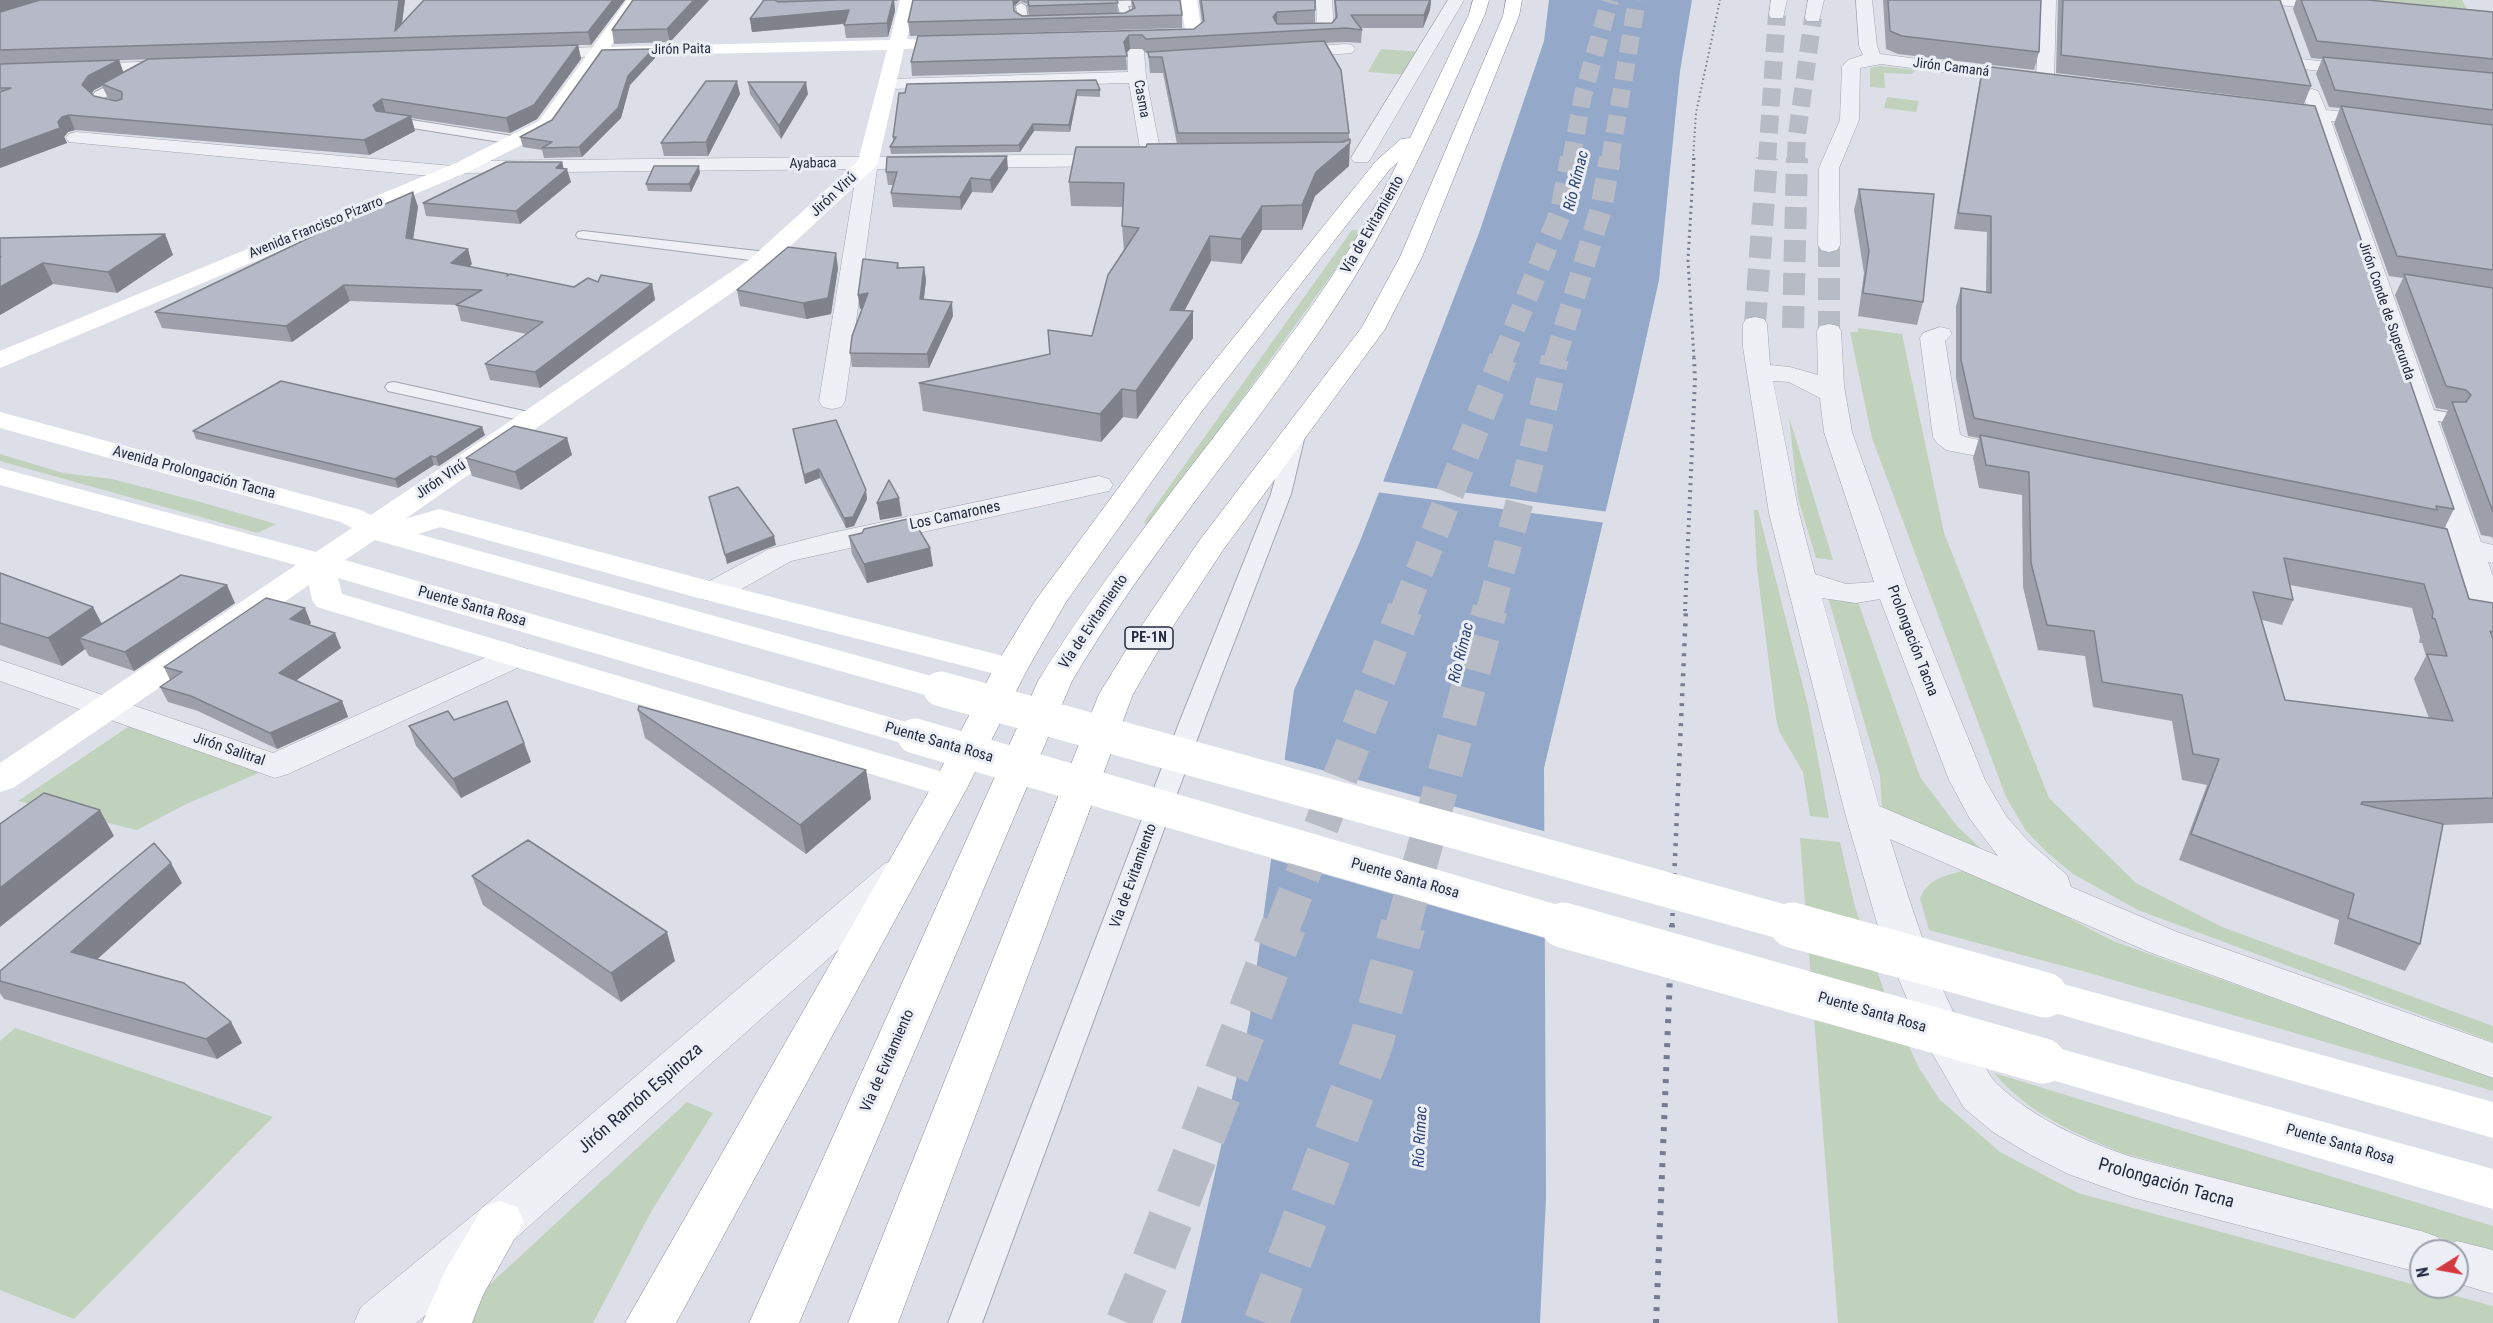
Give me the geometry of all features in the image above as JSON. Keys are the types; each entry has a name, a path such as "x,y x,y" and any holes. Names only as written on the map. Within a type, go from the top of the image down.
{"main road":[{"name":"Avenida Francisco Pizarro","path":"0,360 457,170 519,141 546,125 635,0"},
{"path":"1129,37 1195,41 1189,0"},
{"name":"Vía de Evitamiento","path":"774,1323 1055,681 1091,621 1318,316 1356,256 1403,172 1477,14 1481,0"},
{"name":"PE-1N","path":"873,1323 1116,694 1152,634 1210,547 1373,329 1411,256 1511,15 1514,0"},
{"name":"Jirón Virú","path":"0,780 319,562 379,530 533,418 692,311 766,257 868,163 897,45 903,4"},
{"path":"1016,41 1052,40"},
{"name":"Jirón Paita","path":"599,52 933,44"},
{"path":"650,1323 950,786 1011,668 1052,601 1193,405 1383,165 1421,132"},
{"name":"Avenida Prolongación Tacna","path":"0,420 351,516 379,530"},
{"path":"0,476 319,562 328,600 950,786"},
{"path":"379,530 439,518 713,592 1011,668"},
{"path":"379,530 941,689 2493,1120"},
{"name":"Puente Santa Rosa","path":"319,562 1769,985 2493,1188"},
{"path":"447,1323 463,1285 500,1222"}],"street":[{"path":"1270,32 1326,30 1324,0"},
{"path":"1361,158 1456,0"},
{"path":"1813,18 1816,0"},
{"path":"1829,244 1829,168 1852,110 1851,66 1857,62 1874,59 1868,46 1864,0"},
{"path":"2045,80 2048,0"},
{"path":"2285,18 2280,0 2359,8"},
{"path":"1195,41 1216,34"},
{"name":"Casma","path":"1129,37 1137,69 1152,160"},
{"path":"1267,54 1346,49"},
{"name":"Jirón Paita","path":"518,55 599,52"},
{"name":"Jirón Camaná","path":"1874,59 2068,83"},
{"name":"Jirón Conde de Superunda","path":"2376,72 2299,59 2389,285 2422,413 2481,552 2493,621"},
{"path":"888,84 1137,69 1157,60"},
{"path":"0,71 199,65"},
{"path":"2250,106 2397,124"},
{"name":"Ayabaca","path":"76,138 457,170 1176,160"},
{"name":"Jirón Virú","path":"832,401 868,163"},
{"name":"Prolongación Tacna","path":"1755,324 1755,348 1782,485 1784,513 1863,813 1902,940 1947,1043 1980,1095 2009,1119 2047,1142 2084,1160 2132,1177 2409,1249"},
{"name":"Prolongación Tacna","path":"1828,331 1838,432 1891,587 1974,797 2006,842 2027,864 2080,907"},
{"path":"1940,334 1932,338 1947,437 1956,444 2049,463"},
{"path":"1760,373 1786,372 1809,379 1833,395"},
{"name":"Los Camarones","path":"713,592 780,555 1099,485"},
{"path":"2387,533 2481,552"},
{"path":"1802,579 1826,591 1850,595 1865,595 1891,587"},
{"name":"Jirón Salitral","path":"0,670 275,766 516,656"},
{"name":"Prolongación Tacna","path":"1863,813 2199,956 2493,1061"},
{"name":"Jirón Ramón Espinoza","path":"379,1323 500,1222 900,872"},
{"path":"2469,1265 2493,1272"}],"lane":[{"path":"1088,22 1127,20 1122,3 1125,2 1189,0"},
{"path":"1021,6 1023,24 1057,23"},
{"path":"121,111 99,103 96,99 99,95 150,67"},
{"path":"386,120 519,141"},
{"path":"583,235 766,257"},
{"path":"394,387 533,418"},
{"path":"2422,413 2449,418"},
{"name":"Via de Evitamiento","path":"965,1323 1193,718 1281,494 1298,428"}],"green space":[{"path":"2361,0 2462,0 2468,11"},
{"path":"1381,49 1420,52 1408,75 1368,72"},
{"path":"1880,66 1915,70 1912,74 1884,73 1885,88 1870,87 1870,68"},
{"path":"1887,97 1919,101 1916,112 1884,108"},
{"path":"1352,230 1363,231 1149,528 1144,522"},
{"path":"1858,328 1902,334 1944,533 2049,798 2136,883 2222,927 2493,1026 2493,1042 2138,910 2073,874 2026,831 2006,797 1872,438 1850,332 1858,332"},
{"path":"1789,417 1833,560 1816,558 1798,498"},
{"path":"0,454 63,473 112,479 276,524 258,533 0,461"},
{"path":"1754,510 1758,510 1808,706 1829,818 1810,816 1803,772 1779,731 1757,569"},
{"path":"1828,597 1858,602 1920,777 1957,826 1989,856 1899,818 1882,806 1880,776"},
{"path":"140,719 275,766 184,805 137,830 18,801"},
{"path":"1800,838 1840,842 1855,907 1887,1000 1919,1068 1940,1100 2000,1152 2078,1193 2409,1283 2409,1299 2467,1299 2493,1306 2493,1323 1838,1323"},
{"path":"1962,871 1979,875 2038,902 2113,941 2493,1077 2493,1091 2086,972 1929,930 1920,898 1923,892 1937,879"},
{"path":"15,1028 273,1117 74,1319 0,1290 0,1041"},
{"path":"1994,1073 2493,1226 2493,1252 2469,1246 2469,1239 2444,1239 2123,1153 2053,1121 2007,1087"},
{"path":"687,1102 713,1113 652,1210 593,1323 472,1323 487,1287"}],"water":[{"name":"Río Rímac","path":"1549,0 1692,0 1680,71 1659,280 1544,768 1546,1197 1540,1323 1181,1323 1249,1023 1294,690 1359,544 1479,233 1544,41"}],"pier":[{"path":"1380,481 1609,512 1606,523 1376,492"},
{"path":"1282,759 1547,832 1548,939 1268,858"}],"building":[{"path":"40,0 399,0 395,31 424,0 613,0 588,32 0,50 0,12"},
{"path":"633,0 694,0 667,29 612,30"},
{"path":"764,0 778,2 893,0 887,23 844,25 849,10 750,19"},
{"path":"913,0 1013,0 1014,11 1022,16 1125,13 1135,8 1132,0 1180,0 1182,15 908,22"},
{"path":"1028,0 1117,0 1118,3 1029,6"},
{"path":"1201,0 1315,0 1315,10 1277,12 1273,17 1277,24 1332,23 1337,17 1335,0 1430,0 1424,15 1351,15 1362,30 1346,28 1146,39 1142,35 1129,35 1124,42 1127,56 911,62 918,36 1194,29 1204,21"},
{"path":"1888,0 2041,0 2039,52 1902,36 1890,31"},
{"path":"2063,0 2280,0 2311,86 2061,55"},
{"path":"2301,0 2368,0 2493,12 2493,59 2317,41"},
{"path":"1324,41 1341,70 1349,133 1178,133 1162,57 1149,57 1148,52"},
{"path":"578,45 534,105 506,118 382,99 373,105 376,111 411,116 364,140 69,115 62,117 58,122 60,128 0,150 0,92 11,88 0,88 0,64 119,60 88,76 82,85 94,96 116,101 122,99 122,92 102,84 148,59"},
{"path":"653,49 628,76 618,108 579,147 542,148 552,142 520,137 552,120 602,50"},
{"path":"2323,57 2493,73 2493,110 2335,90"},
{"path":"1983,66 2315,106 2454,509 2436,506 2437,510 1974,418 1961,360 1961,288 1991,293 1991,216 1958,213"},
{"path":"1096,80 1100,90 1077,90 1069,125 1033,124 1019,145 890,147 896,137 893,137 899,93 905,93 907,84"},
{"path":"706,81 737,81 706,142 661,143"},
{"path":"748,82 806,82 779,126"},
{"path":"2341,106 2493,125 2493,270 2397,256"},
{"path":"1350,139 1350,143 1316,172 1302,205 1262,206 1241,239 1210,236 1170,310 1193,311 1136,391 1122,389 1100,414 919,383 1050,354 1048,330 1092,336 1108,275 1139,228 1122,226 1124,183 1069,182 1076,147 1343,142"},
{"path":"1007,156 990,180 971,178 960,197 891,193 897,172 886,172 887,157"},
{"path":"506,162 562,162 556,168 567,169 516,211 423,203"},
{"path":"654,166 699,166 689,184 646,184"},
{"path":"1859,189 1934,194 1923,302 1863,293 1869,251"},
{"path":"413,192 406,238 468,249 451,263 508,274 507,276 510,274 574,287 588,278 598,282 601,275 652,284 535,372 485,364 543,322 456,305 482,290 344,285 286,326 155,312 323,231"},
{"path":"165,234 108,272 43,263 0,287 0,238"},
{"path":"788,247 836,253 828,298 803,303 737,290"},
{"path":"863,259 898,263 897,268 924,267 920,299 952,302 927,354 850,353 852,336 868,293 858,295"},
{"path":"2404,274 2493,288 2493,512 2452,402 2466,402 2471,395 2466,390 2446,386"},
{"path":"281,381 482,427 436,457 431,456 395,479 193,431"},
{"path":"836,420 866,490 853,517 844,518 819,469 804,475 793,429"},
{"path":"514,426 567,438 515,472 466,458"},
{"path":"1980,435 2447,529 2469,599 2493,603 2493,632 2490,631 2493,639 2493,798 2362,802 2361,804 2443,824 2420,944 2348,918 2354,894 2191,834 2219,759 2193,754 2182,695 2102,682 2094,631 2047,625 2031,563 2029,472 1986,465","holes":["2284,558 2424,584 2433,612 2432,618 2435,619 2447,656 2427,654 2453,721 2285,700 2253,592 2293,600"]},
{"path":"889,480 899,498 877,503"},
{"path":"738,487 774,536 725,555 709,497"},
{"path":"912,518 930,548 864,564 849,536 862,533 864,529"},
{"path":"0,573 93,607 48,638 0,623"},
{"path":"181,575 227,585 125,652 79,638"},
{"path":"266,598 305,608 290,619 335,633 279,673 342,701 270,733 191,696 160,687 182,672 164,667"},
{"path":"507,701 524,743 453,779 409,726 448,711 454,720"},
{"path":"639,706 866,770 800,825 638,710"},
{"path":"44,793 100,810 0,888 0,824"},
{"path":"528,840 667,932 611,973 472,876"},
{"path":"154,843 171,863 71,952 184,983 231,1022 206,1039 0,981 0,971"}],"tunnel":[{"path":"1571,160 1583,95 1610,0"},
{"path":"1610,160 1637,0"},
{"path":"1767,160 1777,15"},
{"path":"1796,160 1797,134 1813,18"},
{"path":"1502,359 1561,211 1571,158"},
{"path":"1555,359 1601,209 1610,158"},
{"path":"1755,324 1767,158"},
{"path":"1793,328 1797,158"},
{"path":"1829,245 1829,331"},
{"path":"1404,611 1503,358"},
{"path":"1490,611 1527,475 1555,358"},
{"path":"1283,926 1405,609"},
{"path":"1403,926 1490,609"},
{"path":"1128,1323 1154,1262 1284,925"},
{"path":"1266,1323 1371,1042 1403,925"}],"railway":[{"path":"1693,160 1696,113 1720,0"},
{"path":"1694,158 1688,260 1694,359"},
{"path":"1685,611 1694,358"},
{"path":"1672,926 1686,609"},
{"path":"1656,1323 1672,925"}]}
